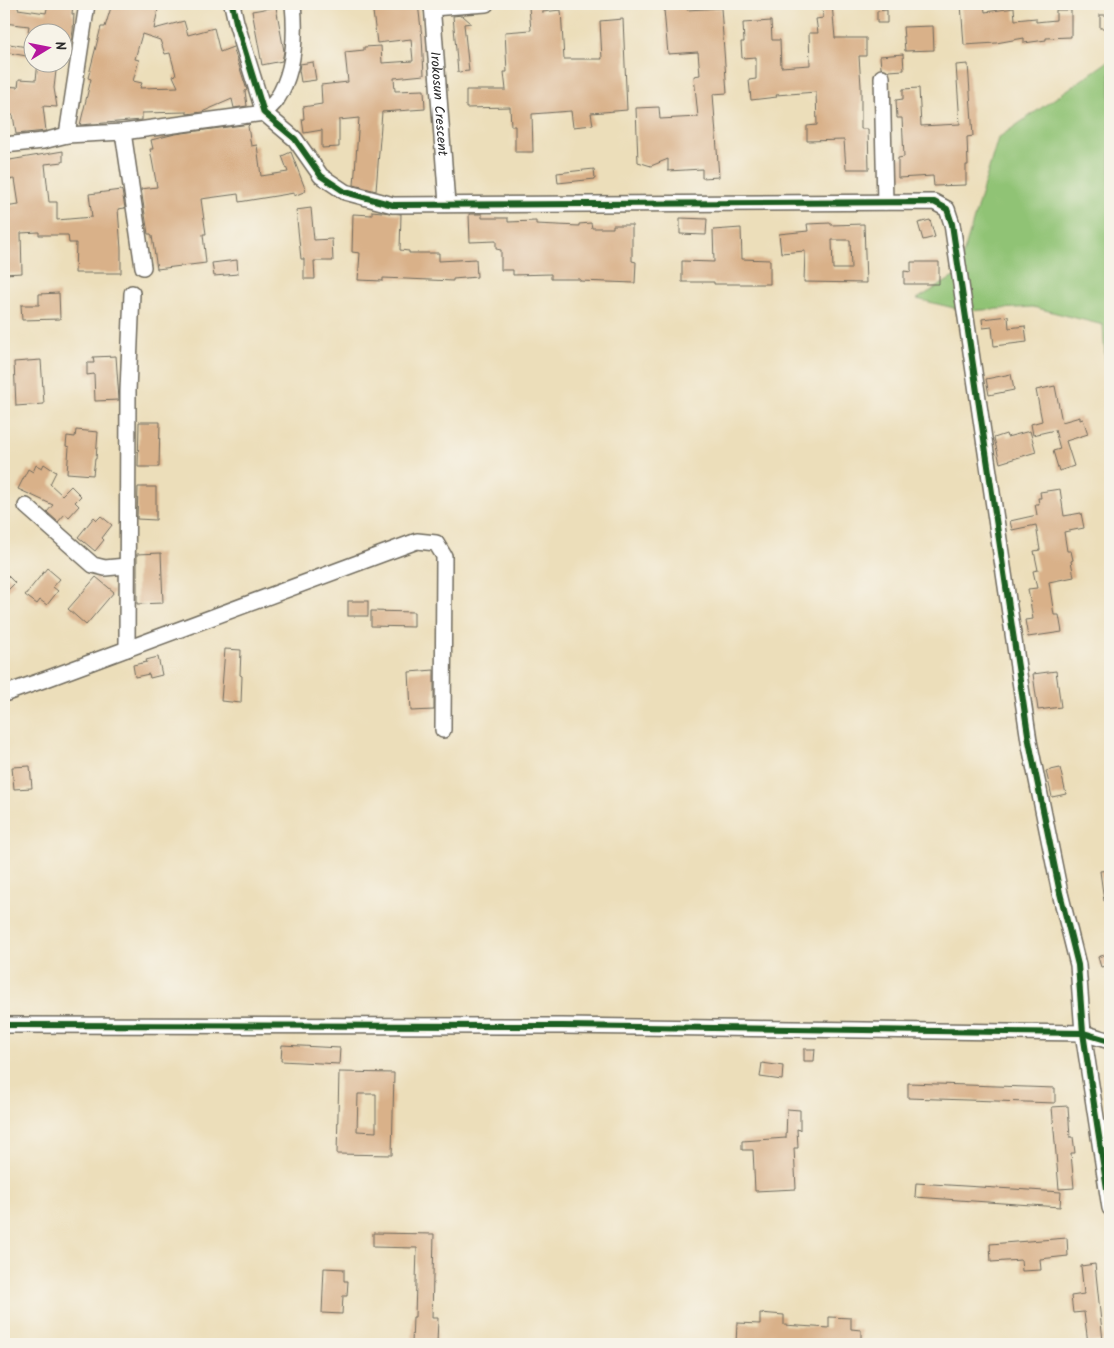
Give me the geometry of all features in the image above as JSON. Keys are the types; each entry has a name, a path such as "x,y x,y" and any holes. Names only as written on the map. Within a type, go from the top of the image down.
{"street":[{"path":"67,136 87,4"},
{"path":"232,4 264,114 296,139 321,176 345,192 393,205 934,202 947,210 952,224 1029,741 1060,893 1078,965 1083,1033 1110,1208"},
{"path":"4,145 264,114 277,98 286,80 294,50 293,4"},
{"path":"432,6 486,4"},
{"name":"Irokosun Crescent","path":"432,6 447,204"},
{"path":"882,77 885,202"},
{"path":"123,132 143,267"},
{"path":"127,649 128,391 132,293"},
{"path":"26,506 93,565 105,568 126,566"},
{"path":"4,694 417,541 436,543 444,556 443,730"},
{"path":"4,1026 562,1026 1083,1033 1110,1041"}],"green space":[{"path":"1110,60 1110,442 1103,325 1033,307 966,311 917,299 957,275 998,138"}],"building":[{"path":"4,4 19,4 18,9 46,13 48,4 73,4 72,37 72,22 22,22 22,25 4,23"},
{"path":"112,4 159,4 154,29 184,21 188,35 214,28 220,52 233,47 247,90 245,91 247,106 234,108 232,99 202,112 187,114 187,112 142,113 142,120 80,125 91,79 88,78 101,27 105,27","holes":["142,34 160,40 165,54 170,53 176,75 173,76 178,87 140,88 142,83 133,81 139,60 135,59"]},
{"path":"372,4 418,4 424,75 394,78 395,91 424,90 425,109 382,112 376,191 354,185 359,118 339,120 339,147 322,148 322,130 304,133 302,119 304,119 303,107 322,104 321,85 348,82 345,52 364,50 364,47 381,46 382,63 413,61 411,39 377,43"},
{"path":"822,4 832,4 835,38 866,38 866,56 859,56 861,129 868,129 869,169 846,169 844,140 807,141 807,126 817,125 816,92 776,95 777,97 751,100 749,80 756,79 756,57 742,58 741,42 744,42 743,23 771,21 772,40 780,40 781,67 810,65 809,33 818,33 816,19 823,18"},
{"path":"961,4 984,4 985,12 1014,8 1015,20 1036,18 1036,22 1056,20 1056,10 1071,10 1071,37 1046,38 1046,40 1024,43 1024,38 996,43 964,45"},
{"path":"541,5 542,12 561,10 564,59 602,59 600,21 623,19 627,110 591,113 593,125 573,127 571,111 532,114 533,152 515,152 515,126 511,126 510,107 466,108 466,90 506,90 504,72 507,72 505,32 531,30 529,7"},
{"path":"276,7 284,51 282,61 262,65 252,11"},
{"path":"687,8 687,10 721,8 727,93 713,94 719,177 702,178 702,169 668,171 668,159 651,166 638,162 636,108 659,107 660,119 698,117 694,76 700,75 698,52 668,54 664,10"},
{"path":"887,10 887,23 877,23 877,11"},
{"path":"462,15 471,23 464,24 469,71 458,72 453,16"},
{"path":"1100,15 1110,15 1110,28 1100,28"},
{"path":"933,26 934,50 905,51 903,27"},
{"path":"4,43 22,46 22,55 4,52"},
{"path":"903,54 904,70 889,71 881,68 880,56"},
{"path":"313,62 316,80 301,82 300,64"},
{"path":"968,64 973,136 967,137 968,165 966,165 966,185 934,186 933,176 898,178 898,158 904,157 902,118 897,118 896,100 903,99 903,89 919,88 921,126 960,124 956,65"},
{"path":"37,72 56,72 54,88 57,107 43,106 46,131 16,134 13,115 4,116 4,86 18,87 19,79 36,80"},
{"path":"250,124 248,126 251,146 257,145 261,176 288,172 282,156 291,152 306,191 294,196 294,193 239,202 238,194 201,199 206,234 203,234 206,263 157,269 152,236 148,234 141,189 157,187 150,149 153,149 151,140 175,134"},
{"path":"63,151 63,162 45,164 49,202 57,202 57,220 92,217 89,194 122,191 125,208 118,209 121,273 75,273 76,243 69,243 68,235 39,235 39,232 21,233 22,273 4,274 4,207 19,205 15,179 4,180 4,161"},
{"path":"594,169 595,179 558,183 557,173"},
{"path":"311,208 314,240 332,239 333,261 314,261 315,279 304,279 304,259 301,259 296,210"},
{"path":"372,211 401,214 400,250 409,251 409,253 439,253 439,261 476,259 477,277 453,279 453,281 383,278 383,281 358,280 360,253 352,252 353,214 372,215"},
{"path":"469,214 482,214 482,218 508,218 508,222 536,221 536,224 579,226 579,224 591,223 592,228 613,228 613,225 632,225 632,261 636,262 635,283 551,279 551,274 513,275 513,270 501,270 501,250 496,249 496,241 470,242"},
{"path":"680,218 707,219 706,235 680,234"},
{"path":"930,220 935,237 923,240 918,223"},
{"path":"807,224 864,224 866,283 804,282 805,251 781,253 779,234 808,231","holes":["832,240 850,240 851,269 833,269"]},
{"path":"741,228 742,259 770,260 770,284 682,282 682,261 714,262 713,230"},
{"path":"237,260 238,274 214,276 212,263"},
{"path":"911,262 939,262 939,284 904,284 904,271 911,272"},
{"path":"59,293 60,319 22,320 21,305 39,305 39,294"},
{"path":"1008,316 1009,328 1025,326 1027,342 994,346 992,327 983,328 982,319"},
{"path":"116,356 119,400 95,401 94,374 87,375 87,363 94,363 93,357"},
{"path":"41,360 44,404 16,406 14,362"},
{"path":"1011,374 1014,390 989,395 986,379"},
{"path":"1055,386 1062,422 1080,417 1080,420 1083,419 1088,434 1066,441 1074,466 1059,471 1053,451 1060,449 1055,430 1033,435 1031,424 1042,421 1036,390"},
{"path":"139,422 160,422 159,467 138,467"},
{"path":"76,430 98,432 93,475 67,473 69,447 66,446 67,436 75,437"},
{"path":"1030,431 1036,452 1000,463 994,438 1006,434 1007,437"},
{"path":"44,464 56,472 50,484 62,495 71,486 81,496 75,502 79,506 69,517 65,514 58,522 47,512 53,505 18,489 28,469 33,472 36,465 42,468"},
{"path":"138,487 156,487 156,520 137,519"},
{"path":"1060,489 1064,516 1081,513 1084,528 1064,532 1067,551 1071,551 1073,560 1071,561 1074,577 1049,582 1054,615 1059,615 1062,632 1028,637 1025,620 1033,619 1028,589 1037,588 1033,571 1038,570 1034,551 1040,550 1036,525 1012,530 1010,521 1037,515 1035,504 1039,504 1040,492"},
{"path":"101,516 112,525 102,538 104,540 95,551 78,537 94,517 97,520"},
{"path":"161,553 163,603 137,604 137,554"},
{"path":"47,568 60,579 53,587 58,591 47,605 40,600 37,604 25,595"},
{"path":"4,572 15,583 4,594"},
{"path":"96,577 114,592 86,625 68,609"},
{"path":"348,601 368,601 368,616 348,616"},
{"path":"371,611 414,612 414,627 371,626"},
{"path":"225,649 241,650 241,703 221,701"},
{"path":"158,657 162,675 150,678 149,674 135,677 133,665"},
{"path":"434,670 434,710 411,711 409,672"},
{"path":"1056,671 1061,707 1038,710 1033,674"},
{"path":"30,766 32,788 14,789 12,767"},
{"path":"1060,768 1066,794 1052,797 1046,771"},
{"path":"1110,870 1110,901 1104,901 1100,871"},
{"path":"1110,953 1110,965 1101,967 1098,957"},
{"path":"282,1045 340,1048 339,1064 281,1061"},
{"path":"804,1049 815,1049 814,1061 804,1061"},
{"path":"762,1063 783,1066 782,1080 760,1077"},
{"path":"339,1072 394,1073 392,1155 337,1154","holes":["358,1094 376,1094 376,1132 357,1131"]},
{"path":"908,1083 1055,1088 1055,1103 908,1098"},
{"path":"1068,1106 1070,1137 1073,1137 1075,1153 1071,1153 1074,1188 1059,1189 1052,1107"},
{"path":"787,1109 800,1110 800,1130 797,1129 798,1148 794,1148 796,1189 755,1191 753,1150 742,1150 742,1141 786,1138"},
{"path":"916,1183 1061,1192 1060,1207 915,1197"},
{"path":"373,1233 434,1234 432,1318 438,1318 437,1344 412,1344 413,1317 415,1317 417,1248 373,1247"},
{"path":"1067,1238 1068,1256 1040,1259 1041,1270 1022,1271 1021,1260 991,1262 990,1244"},
{"path":"1095,1264 1103,1341 1088,1343 1084,1312 1073,1313 1071,1296 1084,1294 1081,1266"},
{"path":"324,1268 344,1269 344,1281 348,1281 347,1296 343,1296 342,1314 322,1313"},
{"path":"760,1313 784,1315 784,1325 829,1328 829,1317 851,1318 851,1329 861,1330 861,1344 736,1344 737,1323 760,1324"}],"cycle path":[{"path":"232,4 264,113 295,139 321,176 345,192 393,205 934,202 947,209 952,224 1029,741 1060,893 1078,965 1083,1033 1110,1208"},
{"path":"4,1025 562,1026 1083,1033 1110,1041"}]}
